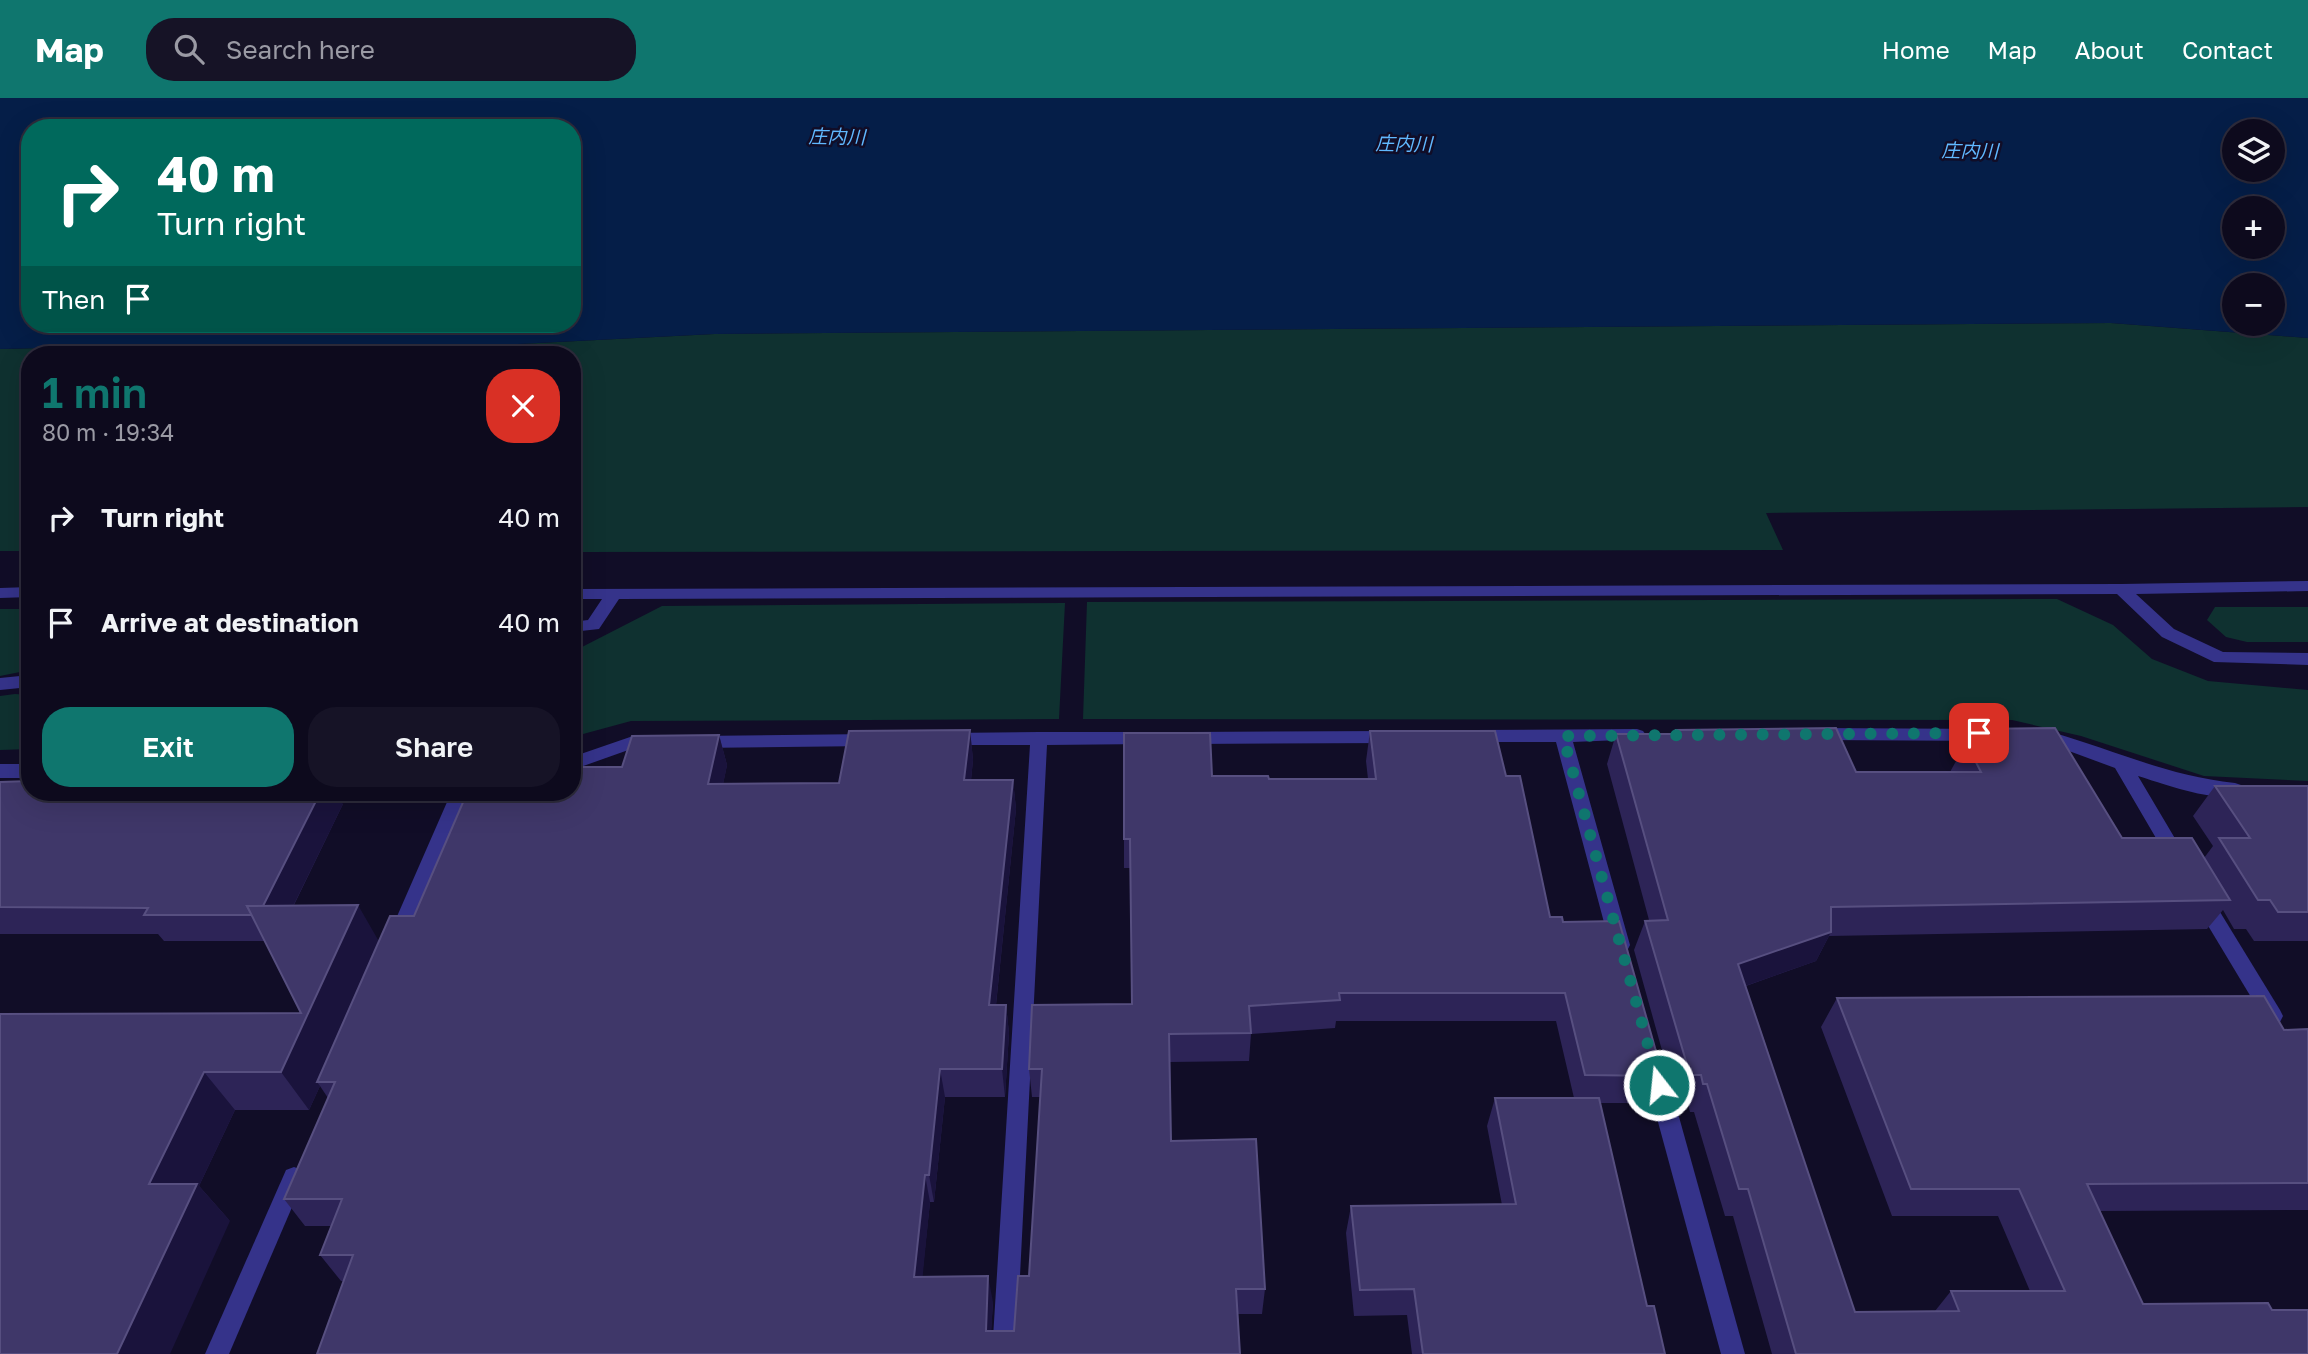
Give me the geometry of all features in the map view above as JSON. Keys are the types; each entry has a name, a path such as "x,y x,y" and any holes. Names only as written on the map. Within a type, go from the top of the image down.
{"street":[{"path":"581,594 2121,589 2308,586"},
{"path":"2121,589 2168,633 2220,658 2308,659"},
{"path":"0,593 21,592"},
{"path":"581,626 593,625 614,594"},
{"path":"0,684 21,682"},
{"path":"1798,734 1979,733 2052,738 2121,764 2209,789 2259,792"},
{"path":"1454,736 1660,735"},
{"path":"931,739 1413,736"},
{"path":"1563,736 1626,964"},
{"path":"1004,1354 1039,738"},
{"path":"581,761 633,742 890,740"},
{"path":"2121,764 2286,1038"},
{"path":"0,771 21,771"},
{"path":"388,959 457,801"},
{"path":"1648,1045 1733,1354"},
{"path":"217,1354 300,1163"}],"green space":[{"path":"2111,323 2222,331 2222,336 2308,338 2308,507 1766,513 1783,550 581,552 581,346 126,346 518,344 714,334"},
{"path":"21,348 21,551 0,551 0,349"},
{"path":"2057,599 2113,625 2152,659 2208,681 2308,690 2308,781 2204,776 2081,736 2012,720 1083,719 1087,602"},
{"path":"1065,603 1059,719 631,721 581,735 581,647 662,606"},
{"path":"2215,607 2308,607 2308,642 2247,642 2226,637 2207,620"},
{"path":"0,609 21,609 21,672 0,676"},
{"path":"21,694 21,749 0,750 0,696"}],"water":[{"name":"庄内川","path":"0,98 2308,98 2308,338 2282,336 2285,336 2285,273 2222,273 2222,331 2111,323 714,334 518,344 21,346 21,348 0,349"}],"building":[{"path":"1836,728 1856,772 1981,772 1966,743 1985,743 1978,729 2055,728 2122,838 2192,838 2230,900 1831,907 1831,932 1738,964 1855,1312 1959,1311 1951,1291 2065,1291 2019,1189 1911,1189 1837,998 2264,996 2284,1030 2308,1029 2308,1183 2087,1184 2143,1304 2268,1303 2272,1310 2308,1310 2308,1354 1796,1354 1748,1189 1739,1189 1707,1084 1703,1084 1701,1075 1690,1075 1645,921 1668,920 1616,734 1677,734 1676,730"},
{"path":"970,730 964,780 1013,780 989,1005 1006,1005 1002,1069 940,1069 929,1175 925,1175 914,1277 988,1276 986,1331 1014,1331 1018,1276 1029,1276 1042,1069 1029,1069 1032,1005 1132,1004 1130,839 1124,839 1124,733 1210,733 1212,776 1376,779 1370,731 1495,731 1506,776 1520,776 1550,917 1562,917 1563,922 1619,921 1663,1076 1585,1075 1565,993 1339,993 1340,1000 1249,1006 1251,1033 1169,1034 1171,1141 1256,1139 1265,1289 1236,1289 1240,1354 317,1354 353,1255 320,1255 342,1199 284,1199 335,1082 317,1082 390,916 414,916 464,801 581,801 581,767 622,767 632,736 719,735 708,784 839,783 849,731"},
{"path":"21,781 21,801 316,801 263,906 247,906 252,915 144,915 148,908 0,907 0,782"},
{"path":"2215,786 2308,786 2308,912 2278,912 2270,900 2258,900 2219,838 2250,838"},
{"path":"358,905 281,1072 204,1072 149,1184 197,1184 117,1354 0,1354 0,1014 301,1013 247,906"},
{"path":"1495,1098 1599,1098 1647,1306 1654,1306 1665,1354 1423,1354 1414,1289 1360,1290 1351,1206 1516,1204"}],"route":[{"path":"1659,1085 1563,736 1979,733"}]}
